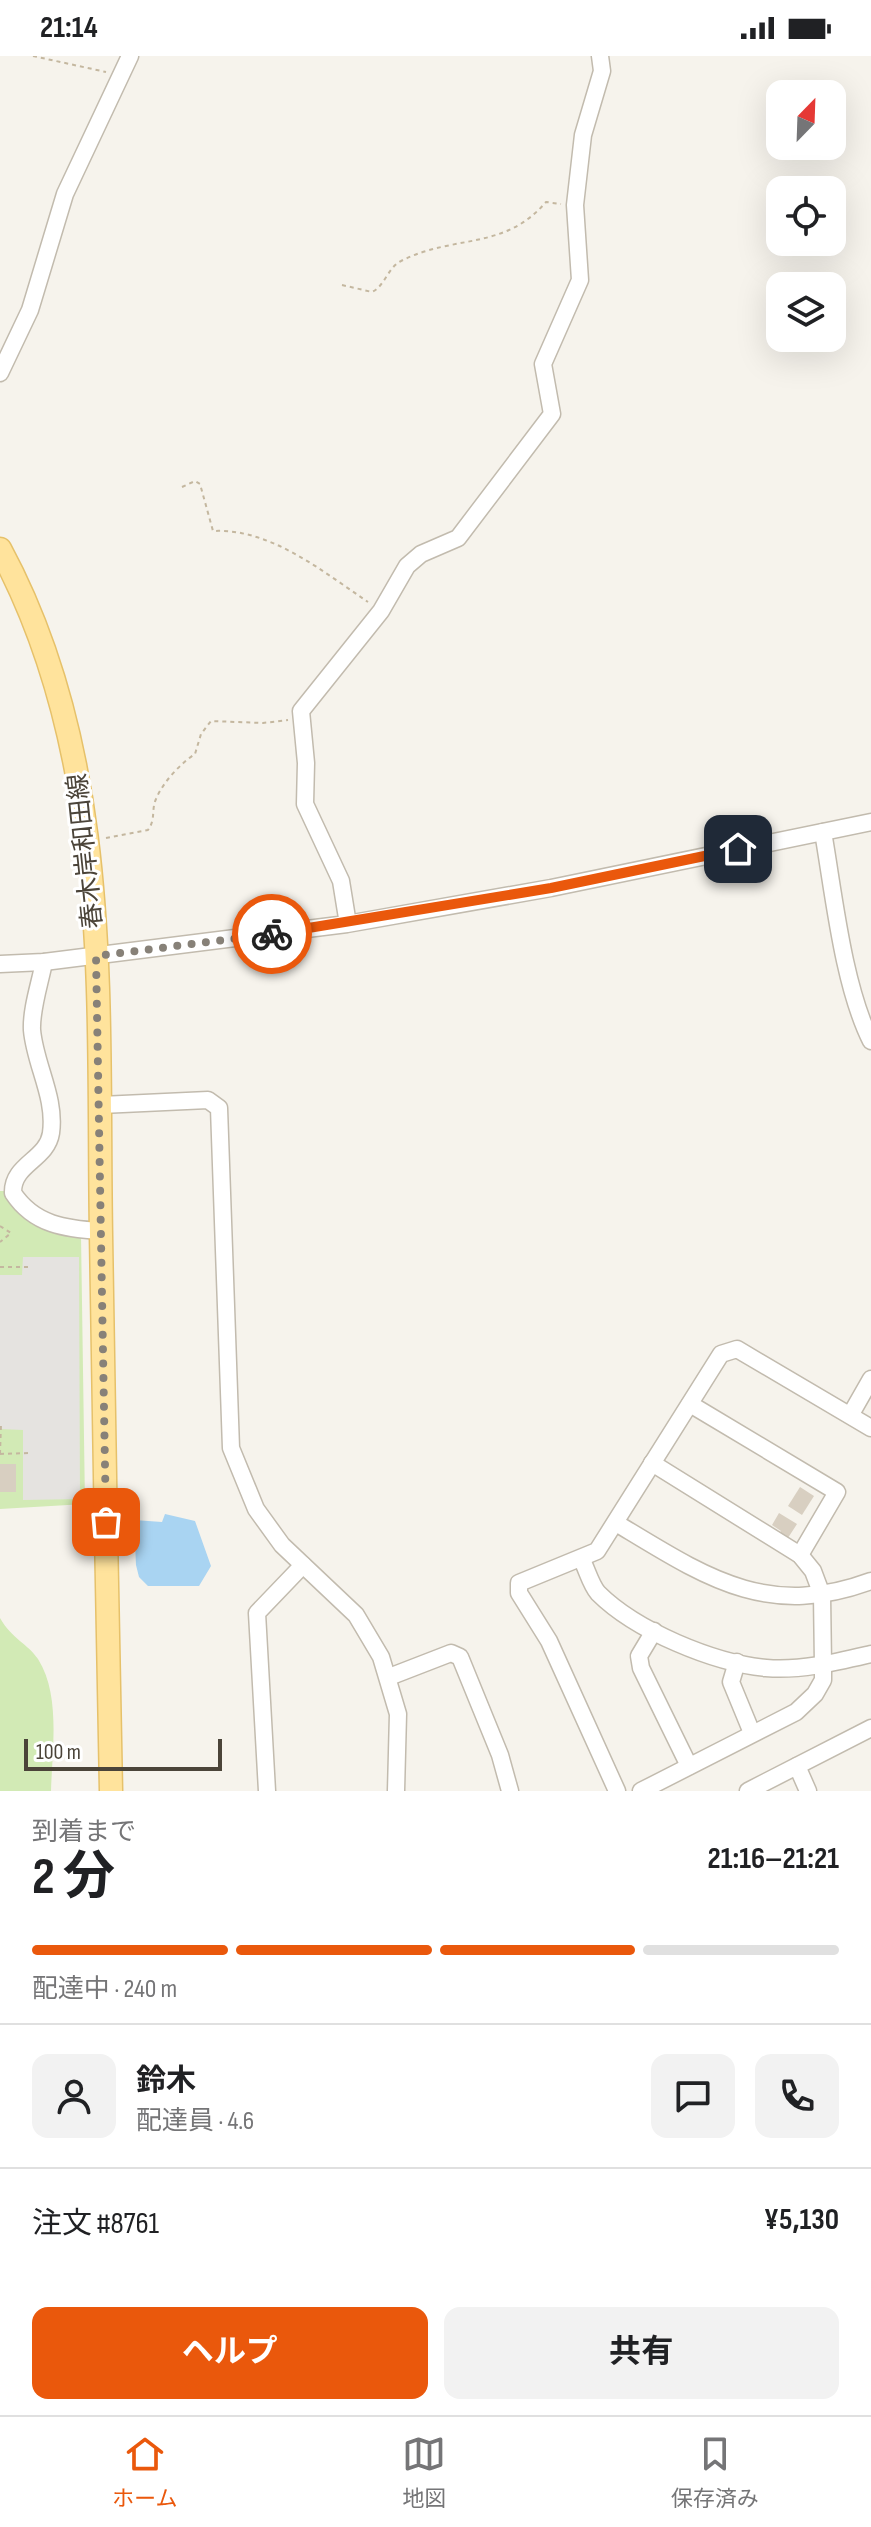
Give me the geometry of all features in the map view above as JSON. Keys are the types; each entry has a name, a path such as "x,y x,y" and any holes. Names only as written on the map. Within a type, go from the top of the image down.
{"main road":[{"name":"春木岸和田線","path":"0,549 42,643 60,696 76,757 89,839 101,1105 111,1791"}],"street":[{"path":"0,373 30,310 65,194 130,56"},
{"path":"347,918 341,881 305,804 306,763 300,719 305,702 381,611 407,566 421,554 458,538 552,414 543,364 580,280 575,205 583,135 602,71 600,56"},
{"path":"0,964 44,962 347,924 871,822"},
{"path":"823,832 842,938 862,1023 871,1041"},
{"path":"44,962 32,1028 51,1106 51,1131 48,1145 16,1176 13,1193 21,1205 51,1225 101,1231"},
{"path":"101,1105 208,1100 219,1108 231,1448 256,1509 282,1545 356,1615 389,1677 398,1714 396,1791"},
{"path":"617,1791 549,1641 519,1593 519,1583 582,1560 597,1551 721,1354 737,1349 871,1428"},
{"path":"851,1414 871,1379"},
{"path":"690,1404 837,1492 800,1555"},
{"path":"641,1791 796,1712 815,1694 823,1680 822,1595 813,1571 800,1555 652,1463"},
{"path":"616,1523 705,1577 746,1592 770,1596 822,1595 871,1581"},
{"path":"582,1560 596,1591 654,1631 710,1656 766,1668 823,1665 871,1654"},
{"path":"267,1791 257,1613 303,1565"},
{"path":"654,1631 639,1656 641,1668 689,1766"},
{"path":"389,1677 451,1653 460,1657 500,1755 510,1791"},
{"path":"737,1662 731,1682 752,1733"},
{"path":"748,1791 871,1728"},
{"path":"797,1766 808,1791"}],"path":[{"path":"33,56 121,75"},
{"path":"342,285 372,292 400,261 469,239 500,236 523,226 546,202 575,205"},
{"path":"182,487 195,481 200,484 213,531 248,532 319,569 381,611"},
{"path":"89,839 132,836 148,830 154,822 155,799 178,766 195,754 201,734 211,721 263,723 300,719"},
{"path":"0,1226 11,1233 0,1242"},
{"path":"0,1267 30,1267"},
{"path":"1,1424 0,1454 31,1453"}],"green space":[{"path":"0,1191 4,1191 20,1211 81,1235 85,1504 0,1509"},
{"path":"0,1618 38,1659 50,1689 54,1724 51,1791 0,1791"}],"shaded area":[{"path":"23,1257 79,1257 80,1499 23,1500 23,1430 0,1429 0,1275 22,1275"}],"water":[{"path":"165,1514 195,1521 211,1566 199,1586 148,1586 139,1577 134,1520 162,1522"}],"building":[{"path":"0,1464 16,1464 16,1492 0,1492"},
{"path":"800,1487 814,1496 802,1515 788,1506"},
{"path":"779,1513 797,1524 786,1541 777,1536 781,1531 772,1525"}],"way so far":[{"path":"106,1522 96,956 272,934"}],"route":[{"path":"272,934 551,888 738,849"}]}
